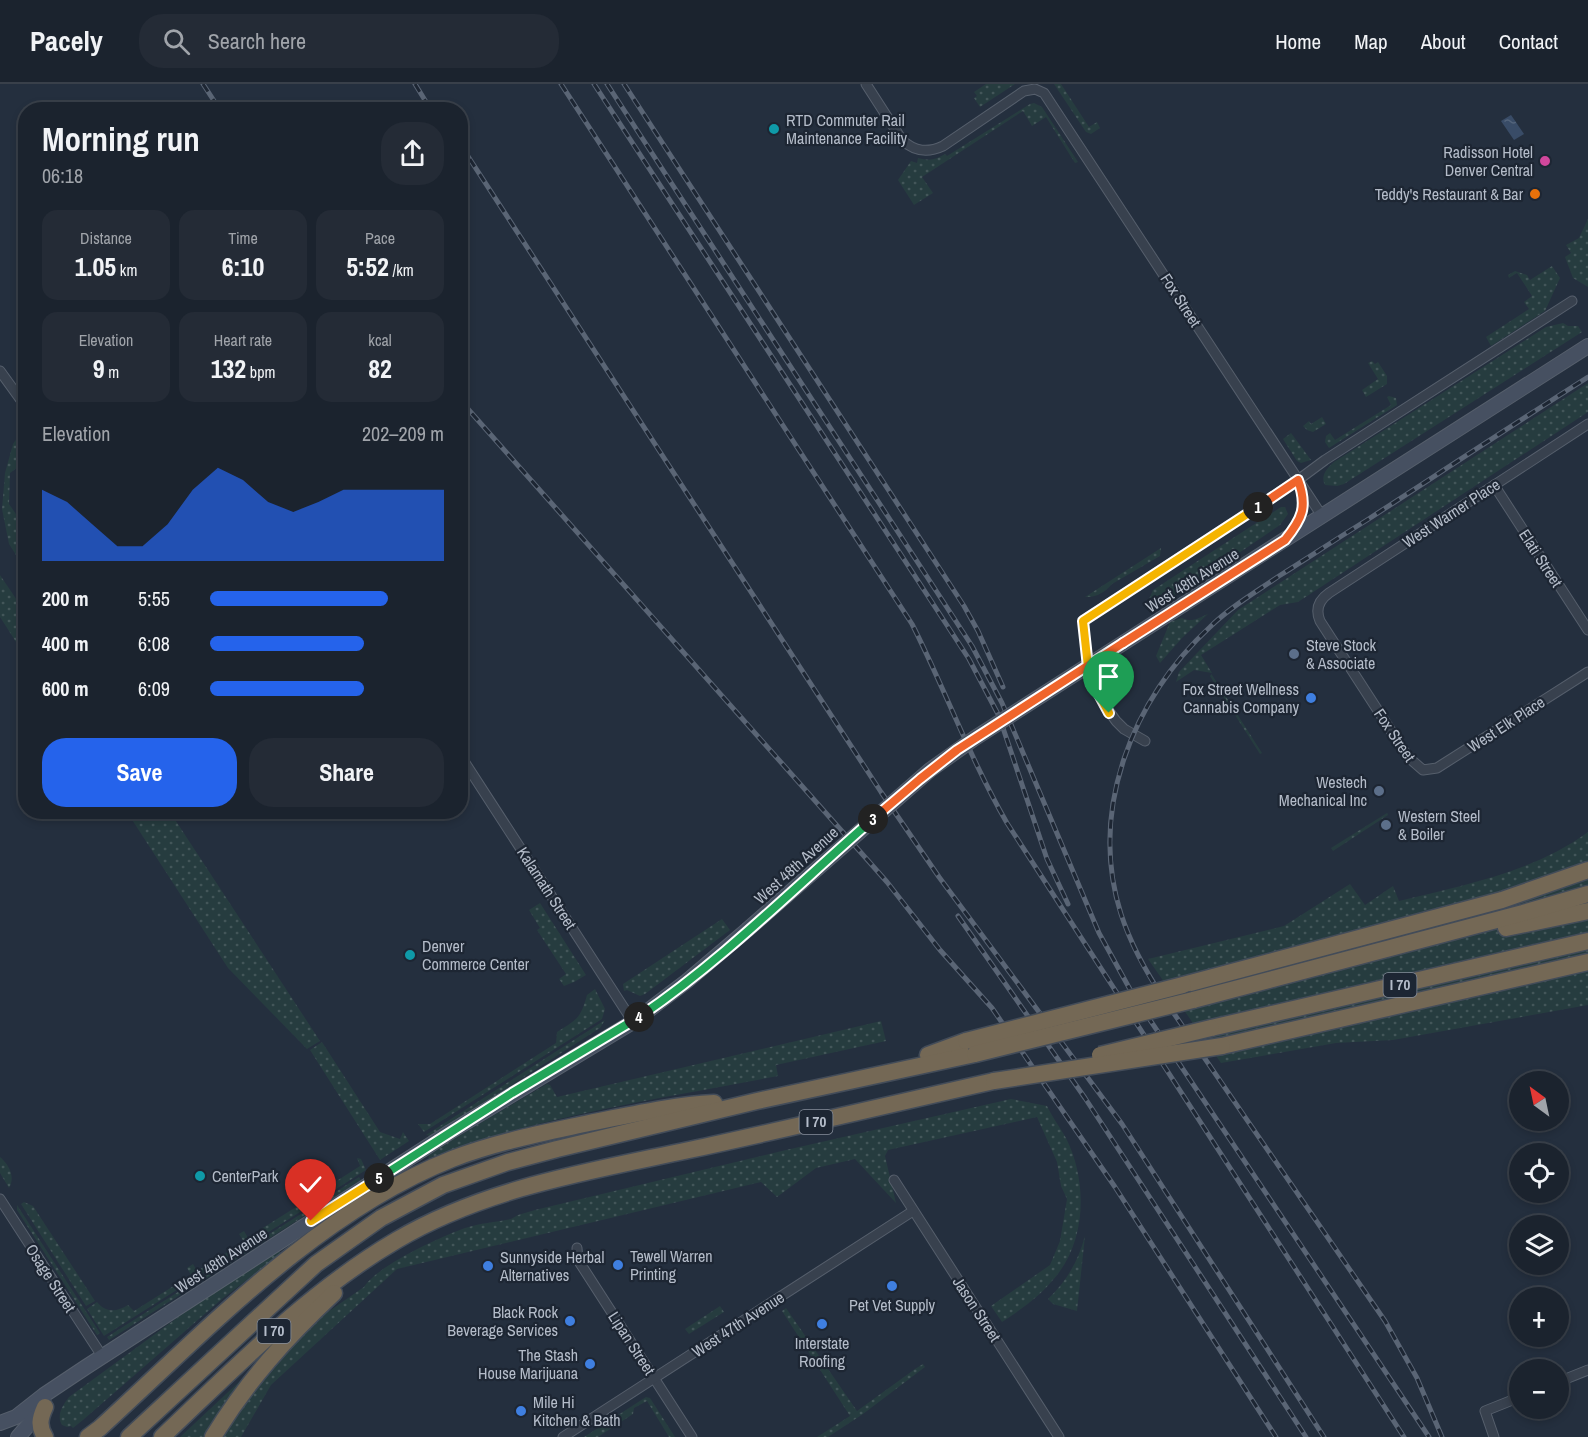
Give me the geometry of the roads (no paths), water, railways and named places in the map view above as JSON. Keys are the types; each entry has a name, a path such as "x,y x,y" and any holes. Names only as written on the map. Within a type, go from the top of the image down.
{"highway":[{"path":"970,1047 1183,985 1502,900 1588,870"},
{"path":"1308,970 1588,894"},
{"name":"I 70","path":"129,1437 316,1264 360,1231 399,1207 443,1185 508,1162 880,1073 970,1047 1193,1000 1308,970 1588,911"},
{"name":"I 70","path":"162,1437 310,1299 348,1271 397,1240 456,1211 496,1197 567,1177 994,1081 1588,940"},
{"path":"994,1081 1222,1046 1588,963"},
{"path":"88,1437 258,1283 350,1215 385,1192 419,1174 466,1154 559,1129 691,1104 757,1101"},
{"path":"213,1437 243,1389 276,1350 334,1293 397,1240"},
{"path":"45,1407 40,1421 45,1437"}],"street":[{"name":"Fox Street","path":"866,84 907,145 921,150 936,149 1019,93 1035,89 1048,97 1322,516"},
{"name":"West 48th Avenue","path":"1145,741 1124,729 1116,721 1089,676 1083,621 1325,460 1572,302"},
{"name":"West 48th Avenue","path":"0,1423 16,1417 39,1398 102,1356 442,1137 536,1078 633,1022 687,981 943,761 1588,346"},
{"path":"0,371 18,396"},
{"name":"West Warner Place","path":"1318,605 1329,593 1588,424"},
{"path":"1285,540 1296,527 1302,514 1303,498 1298,480"},
{"name":"Elati Street","path":"1494,485 1588,630"},
{"name":"Fox Street","path":"1318,605 1318,616 1327,631 1408,757 1423,770"},
{"name":"West Elk Place","path":"1423,770 1437,768 1588,672"},
{"name":"Kalamath Street","path":"468,767 633,1022"},
{"name":"Jason Street","path":"894,1180 1059,1437"},
{"name":"Osage Street","path":"0,1199 102,1356"},
{"name":"West 47th Avenue","path":"563,1437 913,1211"},
{"name":"Lipan Street","path":"578,1248 578,1260 692,1437"},
{"name":"West 48th Avenue","path":"18,1437 86,1367"},
{"path":"1569,1378 1588,1370"},
{"path":"1494,1437 1485,1411 1509,1401"}],"water":[{"path":"1511,115 1524,134 1514,140 1501,121"}],"railway":[{"path":"203,84 215,102"},
{"path":"415,84 426,102"},
{"path":"561,84 912,624 981,774 1007,823 1404,1437"},
{"path":"594,84 969,659 999,716 1047,859 1068,904"},
{"path":"607,84 972,646 1002,703 1099,933 1132,993 1429,1437"},
{"path":"624,84 964,606 1003,687"},
{"path":"468,156 881,792 939,877 1122,1124 1324,1437"},
{"path":"1442,1437 1417,1378 1385,1321 1164,999 1129,937 1112,875 1110,835 1114,796 1124,758 1139,722 1159,687 1183,655 1218,620 1279,576 1588,377"},
{"path":"468,409 887,882 940,950 992,1008 1115,1187 1276,1437"},
{"path":"958,916 1085,1098 1306,1437"}],"place":[{"name":"RTD Commuter Rail Maintenance Facility","path":"774,129"},
{"name":"Radisson Hotel Denver Central","path":"1545,161"},
{"name":"Teddy's Restaurant & Bar","path":"1535,194"},
{"name":"Steve Stock & Associate","path":"1294,654"},
{"name":"Fox Street Wellness Cannabis Company","path":"1311,698"},
{"name":"Westech Mechanical Inc","path":"1379,791"},
{"name":"Western Steel & Boiler","path":"1386,825"},
{"name":"Denver Commerce Center","path":"410,955"},
{"name":"CenterPark","path":"200,1176"},
{"name":"Tewell Warren Printing","path":"618,1265"},
{"name":"Sunnyside Herbal Alternatives","path":"488,1266"},
{"name":"Pet Vet Supply","path":"892,1286"},
{"name":"Black Rock Beverage Services","path":"570,1321"},
{"name":"Interstate Roofing","path":"822,1324"},
{"name":"The Stash House Marijuana","path":"590,1364"},
{"name":"Mile Hi Kitchen & Bath","path":"521,1411"}]}
